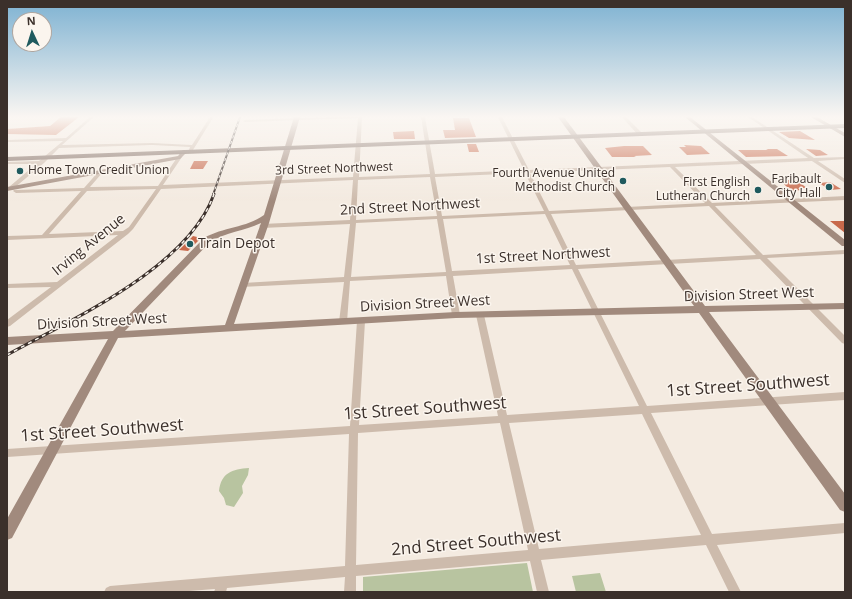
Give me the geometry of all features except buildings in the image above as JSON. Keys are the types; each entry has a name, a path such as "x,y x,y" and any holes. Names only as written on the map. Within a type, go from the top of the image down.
{"main road":[{"path":"7,159 189,149 336,145"},
{"path":"7,156 46,158"}],"street":[{"path":"10,190 61,145"},
{"path":"58,147 122,145"},
{"path":"163,145 189,149"},
{"name":"Irving Avenue","path":"7,324 126,233 135,224 180,158 192,145"},
{"path":"343,322 353,222 358,145"},
{"path":"428,145 441,218 448,273 456,315"},
{"path":"513,145 735,592"},
{"path":"582,145 845,505"},
{"path":"722,145 845,244"},
{"path":"791,145 845,181"},
{"path":"228,329 262,226 267,216 288,147"},
{"path":"7,163 46,158"},
{"path":"10,190 180,158"},
{"name":"3rd Street Northwest","path":"10,190 86,190 845,158"},
{"path":"671,165 845,341"},
{"path":"44,236 101,172"},
{"name":"2nd Street Northwest","path":"239,229 262,226 845,198"},
{"path":"7,533 115,335 207,240 216,234 255,225 267,216"},
{"path":"7,238 126,233"},
{"name":"1st Street Northwest","path":"243,285 845,252"},
{"path":"7,286 59,284"},
{"name":"Division Street West","path":"7,341 456,315 596,313 845,306"},
{"path":"480,315 543,592"},
{"path":"350,592 354,430 361,321"},
{"name":"1st Street Southwest","path":"7,453 845,396"},
{"name":"2nd Street Southwest","path":"110,592 221,587 351,570 845,528"}],"green space":[{"path":"249,468 248,475 242,486 243,493 234,507 226,505 224,498 219,491 222,480 228,473 237,469"},
{"path":"527,563 533,592 363,592 363,577"},
{"path":"600,573 606,592 576,592 572,576"}],"railway":[{"path":"213,195 230,145"},
{"path":"7,355 94,308 125,289 154,268 180,245 200,221 214,194"}],"place":[{"name":"Home Town Credit Union","path":"20,171"},
{"name":"Fourth Avenue United Methodist Church","path":"623,181"},
{"name":"Faribault City Hall","path":"829,187"},
{"name":"First English Lutheran Church","path":"758,190"},
{"name":"Train Depot","path":"190,244"}]}
